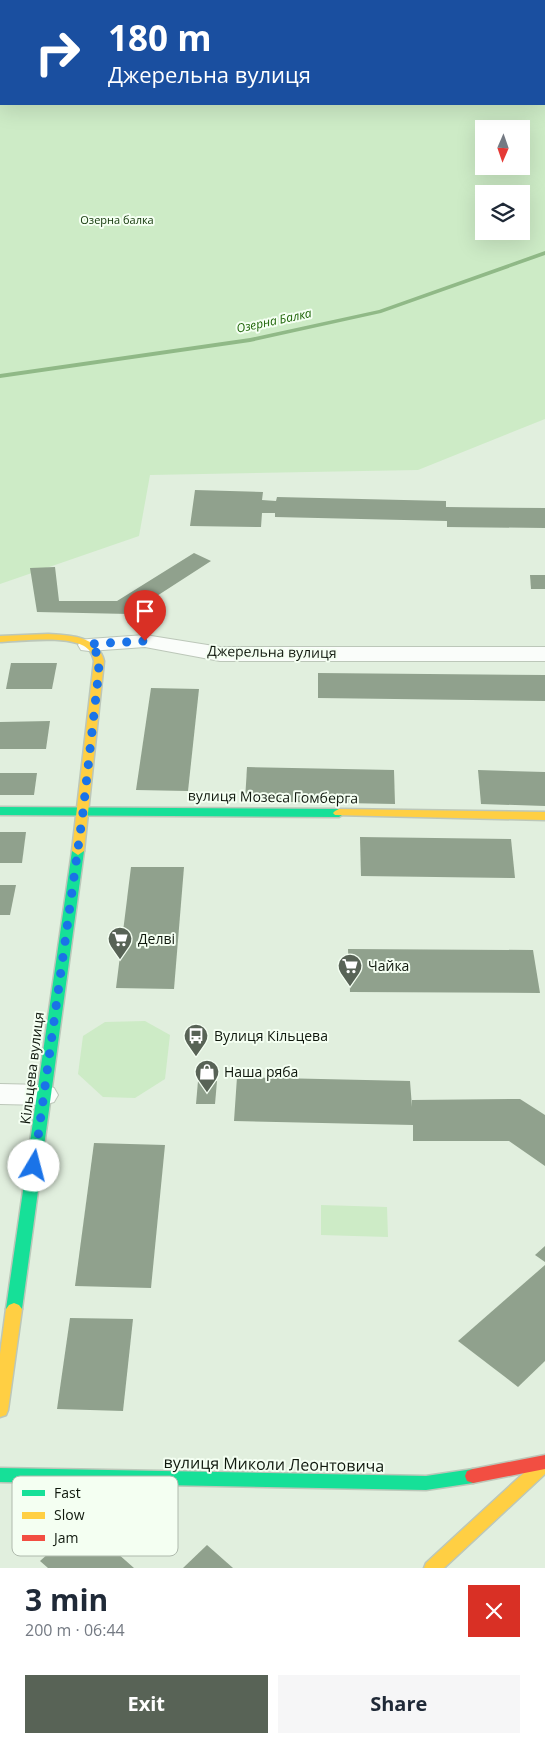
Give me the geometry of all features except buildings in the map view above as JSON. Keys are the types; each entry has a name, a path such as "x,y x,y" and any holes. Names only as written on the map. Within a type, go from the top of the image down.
{"main road":[{"name":"Джерельна вулиця","path":"0,639 49,639 89,644"},
{"name":"Кільцева вулиця","path":"0,1410 83,812 99,661 97,651 89,644"},
{"name":"вулиця Мозеса Гомберга","path":"0,811 201,811 545,816"},
{"name":"вулиця Миколи Леонтовича","path":"178,1478 426,1483 545,1463"},
{"path":"432,1568 545,1463"},
{"name":"вулиця Миколи Леонтовича","path":"0,1475 53,1476"}],"street":[{"name":"Джерельна вулиця","path":"89,644 145,641 220,654 545,654"},
{"path":"0,1094 44,1095"}],"green space":[{"name":"Озерна балка","path":"0,105 545,105 545,419 418,470 150,475 139,536 0,584"},
{"path":"145,1021 170,1035 165,1079 135,1098 103,1097 78,1074 83,1036 105,1022"},
{"path":"321,1205 387,1207 388,1237 321,1235"}],"waterway":[{"name":"Озерна Балка","path":"0,376 250,340 381,311 545,253"}],"traffic: fast":[{"path":"0,811 339,813"},
{"path":"14,1309 78,851"},
{"path":"0,1475 53,1476"},
{"path":"178,1478 426,1483 473,1476"}],"traffic: slow":[{"path":"0,639 48,637 74,639 92,647 97,655 99,661 78,851"},
{"path":"339,813 545,816"},
{"path":"0,1410 14,1309"},
{"path":"432,1568 545,1464"}],"traffic: jam":[{"path":"473,1476 545,1462"}],"place":[{"name":"Делві","path":"120,960"},
{"name":"Чайка","path":"350,987"},
{"name":"Вулиця Кільцева","path":"196,1057"},
{"name":"Наша ряба","path":"207,1093"}],"route":[{"path":"34,1166 83,812 98,678 99,661 97,651 89,644 145,641"}]}
